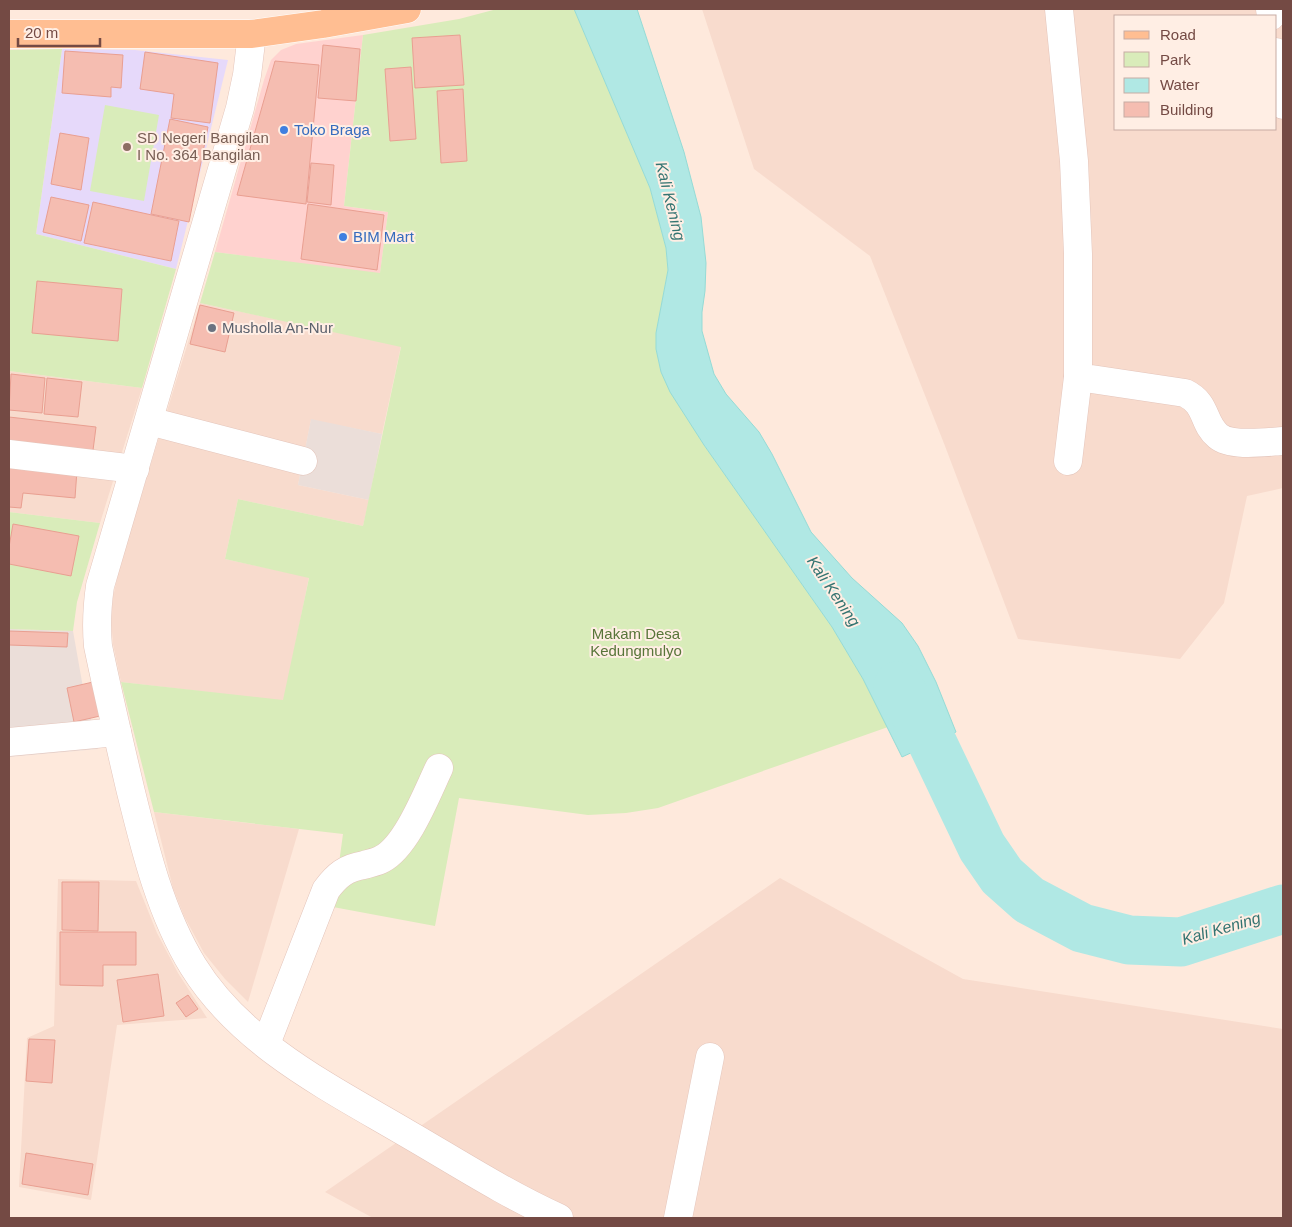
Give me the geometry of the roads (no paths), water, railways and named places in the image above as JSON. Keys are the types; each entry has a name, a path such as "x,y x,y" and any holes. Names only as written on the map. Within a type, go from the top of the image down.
{"main road":[{"path":"9,34 252,34 407,9"}],"street":[{"path":"1060,9 1074,161 1078,254 1078,377 1068,462"},
{"path":"252,34 247,75 240,108 100,586 97,605 98,646 144,845 159,892 176,935 193,966 225,1008 282,1058 508,1193 559,1218"},
{"path":"1277,60 1283,106"},
{"path":"1078,377 1185,393 1195,398 1218,436 1233,442 1283,442"},
{"path":"149,421 302,461"},
{"path":"9,454 135,469"},
{"path":"9,742 117,732"},
{"path":"266,1044 326,890 343,871 382,860 393,852 407,833 439,768"},
{"path":"678,1218 710,1057"}],"water":[{"path":"574,9 637,9 684,152 701,217 706,263 702,331 714,374 726,394 759,432 811,532 852,578 902,623 918,646 936,682 956,732 902,757 863,679 832,627 704,445 670,392 661,372 656,349 656,333 668,270 666,248 650,188"}],"waterway":[{"name":"Kali Kening","path":"898,686 930,738 982,847 1002,876 1029,900 1082,928 1129,940 1181,942 1283,909"}],"place":[{"name":"Toko Braga","path":"284,130"},
{"name":"SD Negeri Bangilan I No. 364 Bangilan","path":"127,147"},
{"name":"BIM Mart","path":"343,237"},
{"name":"Musholla An-Nur","path":"212,328"}],"park label":[{"name":"Makam Desa Kedungmulyo","path":"636,642"}]}
